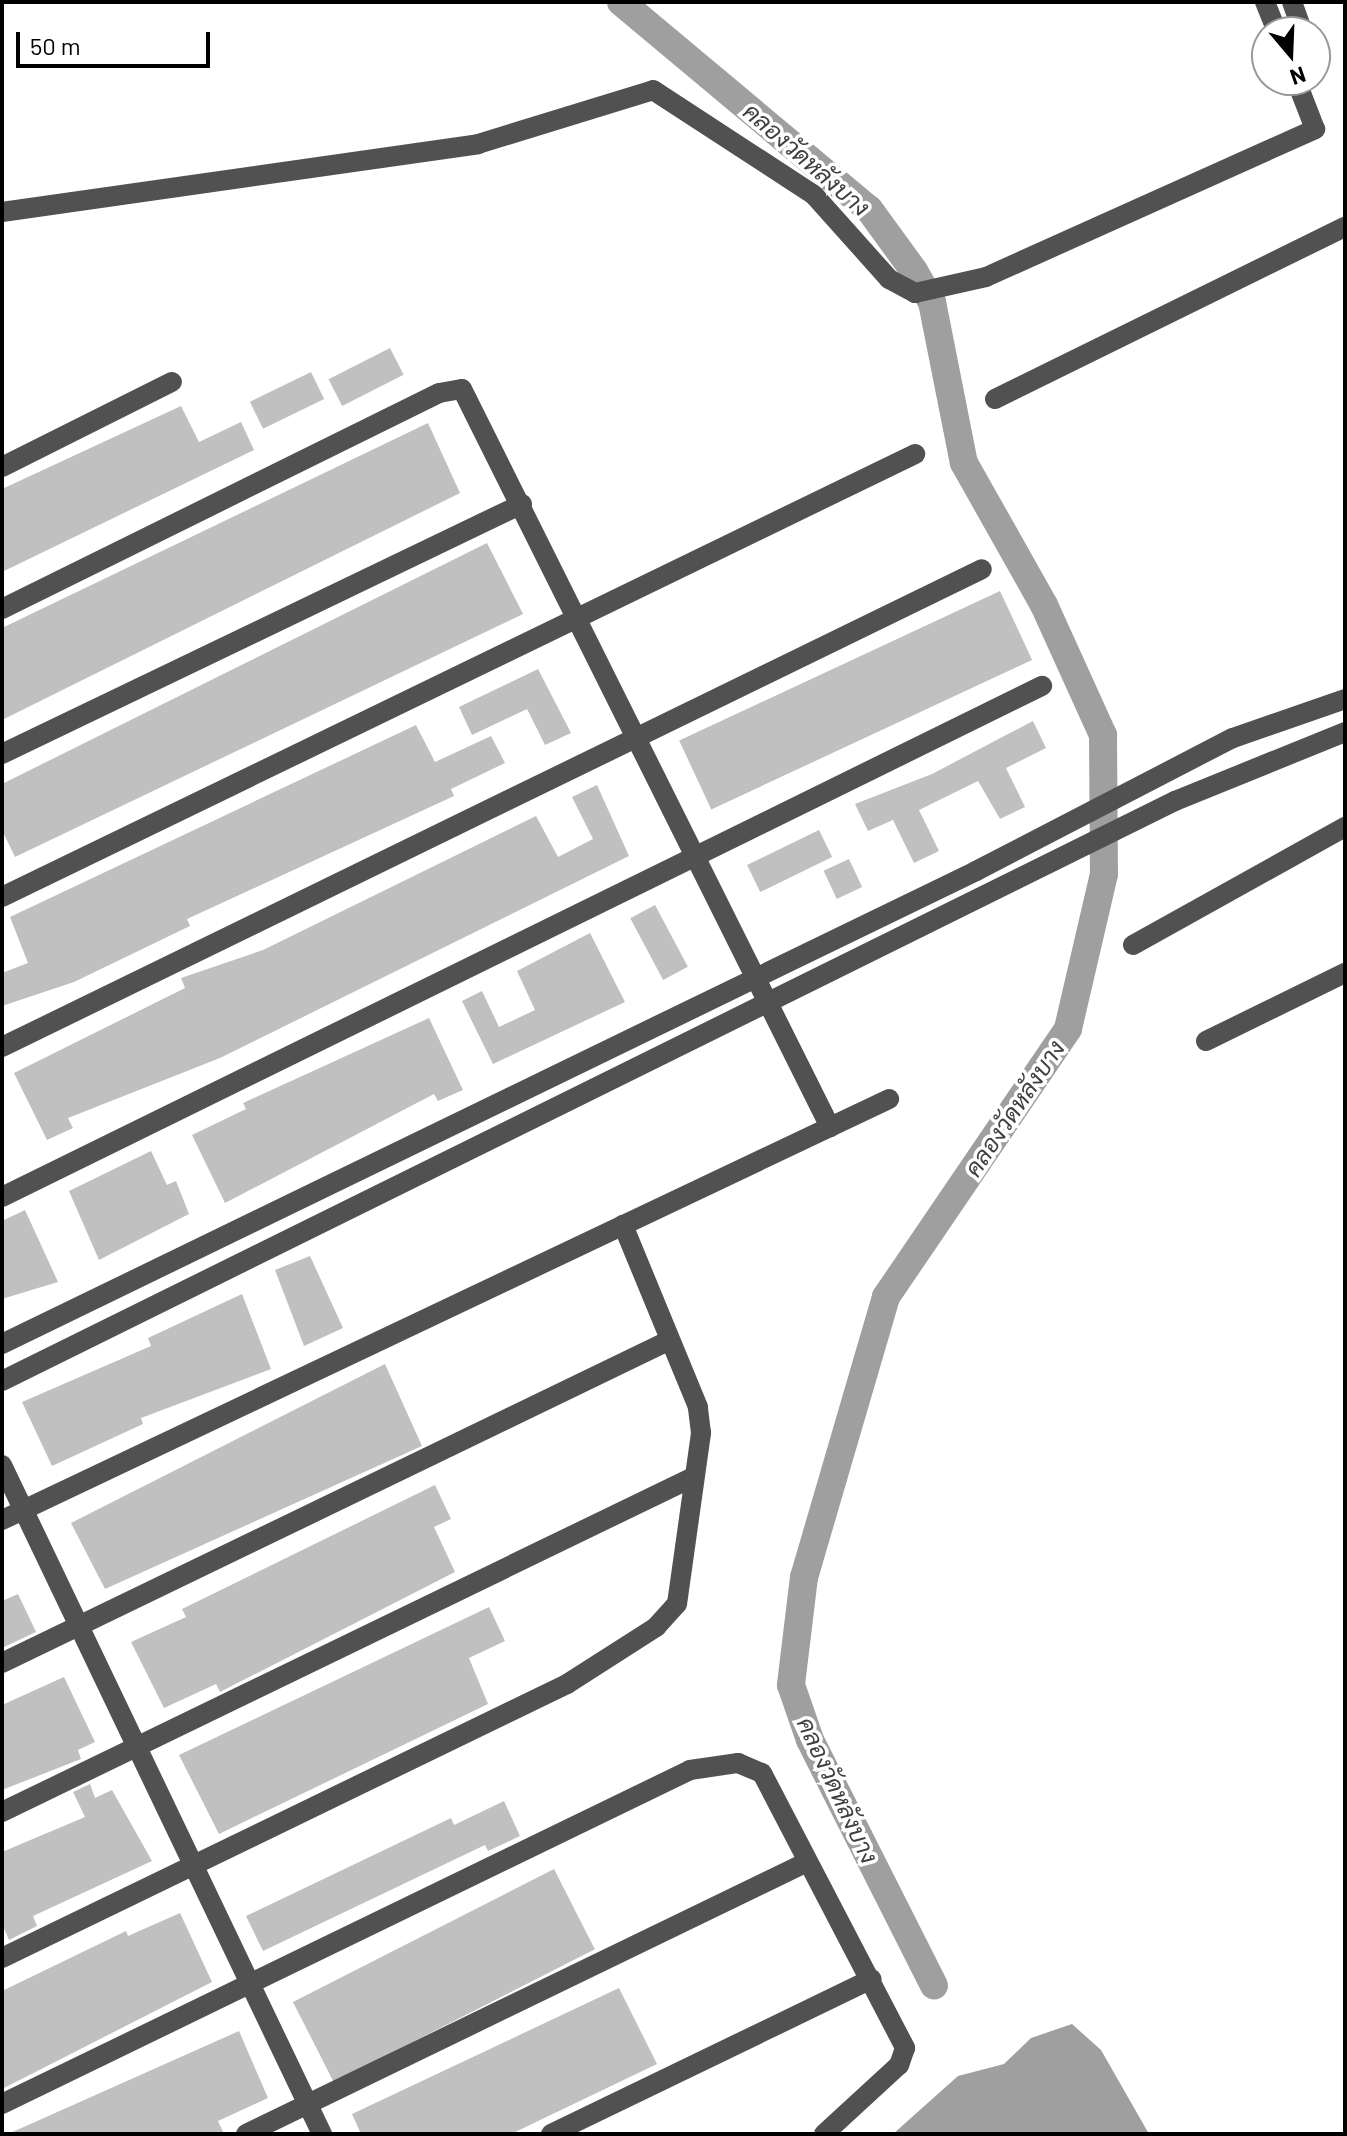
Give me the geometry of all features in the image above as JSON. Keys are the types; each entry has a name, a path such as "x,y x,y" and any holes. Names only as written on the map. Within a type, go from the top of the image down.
{"street":[{"path":"2,212 478,144 653,90 814,195 889,279 915,293 960,286 1315,129 1302,96"},
{"path":"995,399 1345,227"},
{"path":"2,467 172,382"},
{"path":"2,609 439,393 462,389 471,399 830,1127"},
{"path":"2,897 915,454"},
{"path":"2,754 522,504"},
{"path":"2,1047 982,569"},
{"path":"2,1197 698,859 1042,686"},
{"path":"2,1344 976,871 1233,738 1345,699"},
{"path":"2,1381 956,915 1175,801 1246,767 1345,732"},
{"path":"1233,738 1246,767"},
{"path":"1133,945 1345,827"},
{"path":"940,888 956,915"},
{"path":"1206,1041 1345,973"},
{"path":"2,1520 889,1099"},
{"path":"363,1169 381,1196"},
{"path":"2,1958 567,1684 656,1627 677,1604 691,1478 701,1433 698,1407 666,1342 623,1225"},
{"path":"2,1663 666,1342"},
{"path":"2,1465 322,2134"},
{"path":"2,1812 691,1478"},
{"path":"2,2104 714,1763 762,1773 905,2048 899,2065 824,2134"},
{"path":"246,2134 807,1862"},
{"path":"551,2134 871,1979"}],"shaded area":[{"path":"1072,2024 1101,2050 1149,2134 893,2134 958,2076 1004,2064 1031,2038"}],"building":[{"path":"390,348 404,375 342,406 329,379"},
{"path":"311,372 324,399 263,429 250,402"},
{"path":"181,406 199,442 241,422 254,450 2,572 2,489"},
{"path":"428,423 460,493 2,720 2,628"},
{"path":"487,543 523,614 15,857 2,830 2,784"},
{"path":"1000,591 1032,660 711,809 679,741"},
{"path":"538,669 571,733 545,745 527,709 472,735 459,707"},
{"path":"1033,721 1046,748 1006,768 1025,807 1000,819 978,781 919,810 939,851 914,863 893,820 868,831 855,804 932,774"},
{"path":"416,725 435,762 491,736 505,763 451,789 454,796 187,919 190,926 74,982 2,1006 2,973 28,963 10,917"},
{"path":"597,785 629,856 220,1058 68,1118 73,1128 47,1140 14,1073 185,988 181,978 263,950 536,816 558,857 593,839 572,797"},
{"path":"819,830 832,857 760,892 747,865"},
{"path":"849,859 862,887 837,899 824,871"},
{"path":"655,905 688,967 663,980 630,918"},
{"path":"590,933 625,1002 493,1064 462,1001 482,991 499,1027 535,1010 517,971"},
{"path":"429,1018 463,1090 438,1101 434,1094 225,1203 192,1135 246,1109 243,1103"},
{"path":"151,1151 167,1185 176,1181 189,1214 99,1260 69,1191"},
{"path":"25,1210 58,1282 2,1299 2,1221"},
{"path":"310,1256 343,1328 304,1346 275,1270"},
{"path":"242,1294 271,1369 141,1418 143,1424 52,1466 22,1402 151,1346 148,1338"},
{"path":"385,1364 422,1446 105,1589 71,1523"},
{"path":"435,1485 451,1519 434,1527 455,1572 220,1692 216,1684 164,1708 131,1642 186,1617 182,1609"},
{"path":"18,1594 36,1632 2,1648 2,1601"},
{"path":"489,1607 505,1641 469,1658 488,1704 219,1834 179,1755"},
{"path":"64,1677 95,1742 78,1750 81,1759 2,1790 2,1705"},
{"path":"90,1784 95,1798 112,1790 152,1861 33,1916 37,1926 9,1940 2,1924 2,1852 85,1817 73,1792"},
{"path":"504,1801 520,1836 488,1851 485,1845 263,1951 246,1916 451,1818 454,1825"},
{"path":"554,1869 595,1949 334,2082 293,2002"},
{"path":"180,1913 212,1982 2,2089 2,1991 126,1931 128,1936"},
{"path":"619,1988 657,2064 511,2134 361,2134 352,2114"},
{"path":"239,2031 268,2098 218,2121 224,2134 8,2134"}],"waterway":[{"name":"คลองวัดหลังบาง","path":"621,2 869,209 914,271 932,302 964,463 1044,605 1103,735 1104,874 1068,1029 886,1297 804,1577 791,1685 810,1740 934,1986"}]}
